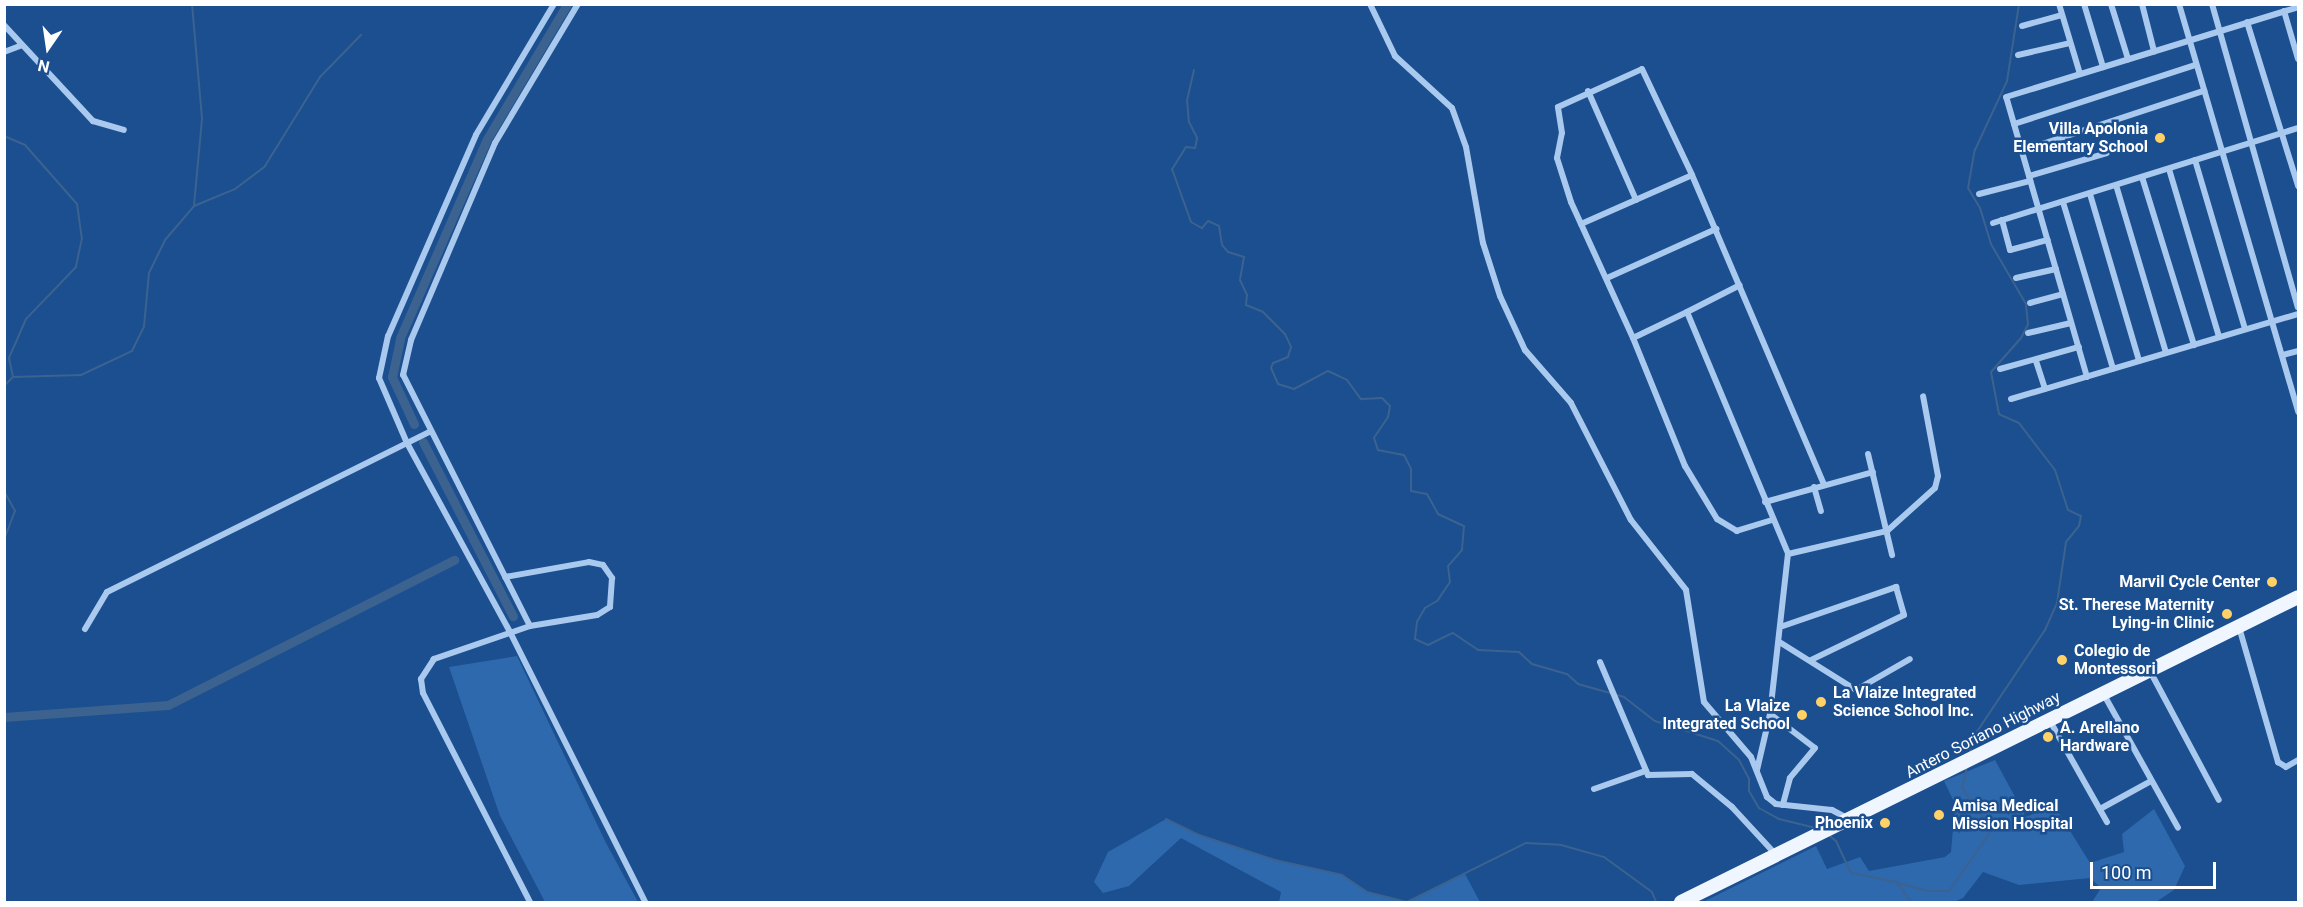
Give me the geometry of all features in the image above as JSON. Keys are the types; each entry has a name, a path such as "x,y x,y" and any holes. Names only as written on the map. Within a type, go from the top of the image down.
{"main road":[{"name":"Antero Soriano Highway","path":"1681,903 1830,832 1973,758 2298,597"}],"street":[{"path":"554,4 476,135 388,336 379,378 407,443 510,632 645,903"},
{"path":"530,626 403,375 411,340 495,143 578,4"},
{"path":"1370,4 1395,56 1452,108 1466,147 1483,243 1500,296 1525,350 1571,403 1631,520 1686,590 1704,702 1751,757 1767,797 1783,805 1832,810 1853,820"},
{"path":"2059,4 2080,74"},
{"path":"2084,4 2103,67"},
{"path":"2111,4 2128,59"},
{"path":"2142,4 2154,51"},
{"path":"2179,4 2274,321 2298,412"},
{"path":"2212,4 2298,307"},
{"path":"2087,377 2006,97 2298,7"},
{"path":"2283,11 2295,37 2298,59"},
{"path":"2022,26 2062,15"},
{"path":"2247,22 2298,186"},
{"path":"4,25 93,121 124,130"},
{"path":"2018,55 2070,43"},
{"path":"4,52 22,45"},
{"path":"2014,124 2196,65"},
{"path":"1772,520 1737,531 1717,519 1685,466 1633,338 1581,224 1557,158 1562,133 1557,106 1642,69 1646,71 1824,484"},
{"path":"1588,91 1636,200"},
{"path":"2021,151 2204,91"},
{"path":"1993,222 2039,210 2298,128"},
{"path":"1979,194 2107,153"},
{"path":"2195,160 2246,329"},
{"path":"2169,169 2219,337"},
{"path":"1581,224 1692,175"},
{"path":"2142,177 2194,345"},
{"path":"2116,185 2166,353"},
{"path":"2090,194 2139,361"},
{"path":"2063,202 2113,369"},
{"path":"2002,220 2010,250 2048,240"},
{"path":"1607,278 1716,230"},
{"path":"2016,278 2056,269"},
{"path":"1633,338 1740,285"},
{"path":"2030,303 2063,294"},
{"path":"1687,312 1788,554 1783,626 1770,714 1757,771"},
{"path":"2011,399 2298,314"},
{"path":"2028,333 2072,323"},
{"path":"2000,369 2036,361 2079,347"},
{"path":"2283,355 2298,351"},
{"path":"2036,361 2045,390"},
{"path":"1788,554 1887,531 1938,483 1923,396"},
{"path":"85,629 107,592 430,432"},
{"path":"1868,454 1892,555"},
{"path":"1765,502 1873,472"},
{"path":"1814,487 1821,511"},
{"path":"505,577 588,562 603,565 612,578 610,607 597,615 530,626 434,659 421,679 423,693 530,903"},
{"path":"1783,626 1896,587 1904,615 1811,660"},
{"path":"2239,626 2278,762 2286,767 2298,760"},
{"path":"1780,643 1811,660 1856,690 1910,659"},
{"path":"1600,662 1646,771 1651,777 1692,774 1732,807 1777,856"},
{"path":"2150,670 2219,800"},
{"path":"2103,693 2178,828"},
{"path":"1770,714 1815,748 1790,778 1783,805"},
{"path":"2049,720 2107,822"},
{"path":"1594,789 1646,771"},
{"path":"2100,809 2151,781"}],"shaded area":[{"path":"517,656 606,843 638,902 545,902 500,816 449,667"},
{"path":"1995,760 2026,817 2054,805 2090,863 2124,852 2122,834 2154,809 2185,866 2174,890 2156,902 2092,902 2101,888 2090,878 2019,885 1983,872 1963,898 1954,902 1703,902 1816,846 1827,869 1860,857 1869,871 1945,857 1951,852 1955,804 1944,781"},
{"path":"1166,819 1199,835 1275,860 1342,875 1367,892 1407,902 1279,902 1281,892 1181,838 1129,886 1103,893 1094,882 1108,852"},
{"path":"1465,874 1480,902 1407,902"}],"waterway":[{"path":"192,4 202,119 194,206"},
{"path":"414,424 392,377 400,338 487,139 567,4"},
{"path":"1970,752 1974,736 2045,630 2057,603 2066,542 2079,526 2081,516 2068,510 2055,470 2019,423 1999,414 1991,372 2021,338 2028,324 2026,304 1991,244 1980,208 1968,188 1975,150 2007,81 2019,4"},
{"path":"4,386 13,377 81,375 132,351 144,326 149,273 165,240 194,206 235,189 265,166 320,77 361,35"},
{"path":"1194,70 1187,100 1189,122 1197,138 1195,148 1186,147 1172,169 1191,222 1202,228 1208,221 1219,226 1222,245 1228,252 1244,257 1240,280 1247,295 1246,305 1263,312 1285,334 1291,347 1288,357 1273,363 1271,368 1278,384 1294,389 1328,371 1347,380 1361,399 1382,398 1390,406 1388,417 1374,438 1378,450 1404,455 1411,469 1411,491 1427,494 1438,514 1464,526 1462,550 1448,566 1450,582 1437,601 1425,608 1417,622 1415,639 1428,645 1453,633 1478,650 1519,652 1532,664 1567,674 1578,684 1624,697 1655,721 1718,741 1739,760 1749,779 1749,791 1759,808 1779,819 1820,829"},
{"path":"4,136 25,145 77,204 82,238 76,267 26,319 9,358 13,377"},
{"path":"423,442 513,616"},
{"path":"4,491 15,511 4,539"},
{"path":"4,717 168,705 454,560"},
{"path":"1898,883 1927,891 1949,891 1989,834 1988,824 1962,788 1967,767"},
{"path":"1166,819 1199,835 1275,860 1342,875 1367,892 1407,902 1526,843 1561,845 1604,857 1652,892 1656,902"},
{"path":"1830,836 1836,841 1851,873 1897,882 1911,902"}],"place":[{"name":"Villa Apolonia Elementary School","path":"2160,138"},
{"name":"Marvil Cycle Center","path":"2272,582"},
{"name":"St. Therese Maternity Lying-in Clinic","path":"2227,614"},
{"name":"Colegio de Montessori","path":"2062,660"},
{"name":"La Vlaize Integrated Science School Inc.","path":"1821,702"},
{"name":"La Vlaize Integrated School","path":"1802,715"},
{"name":"A. Arellano Hardware","path":"2048,737"},
{"name":"Amisa Medical Mission Hospital","path":"1939,815"},
{"name":"Phoenix","path":"1885,823"}]}
